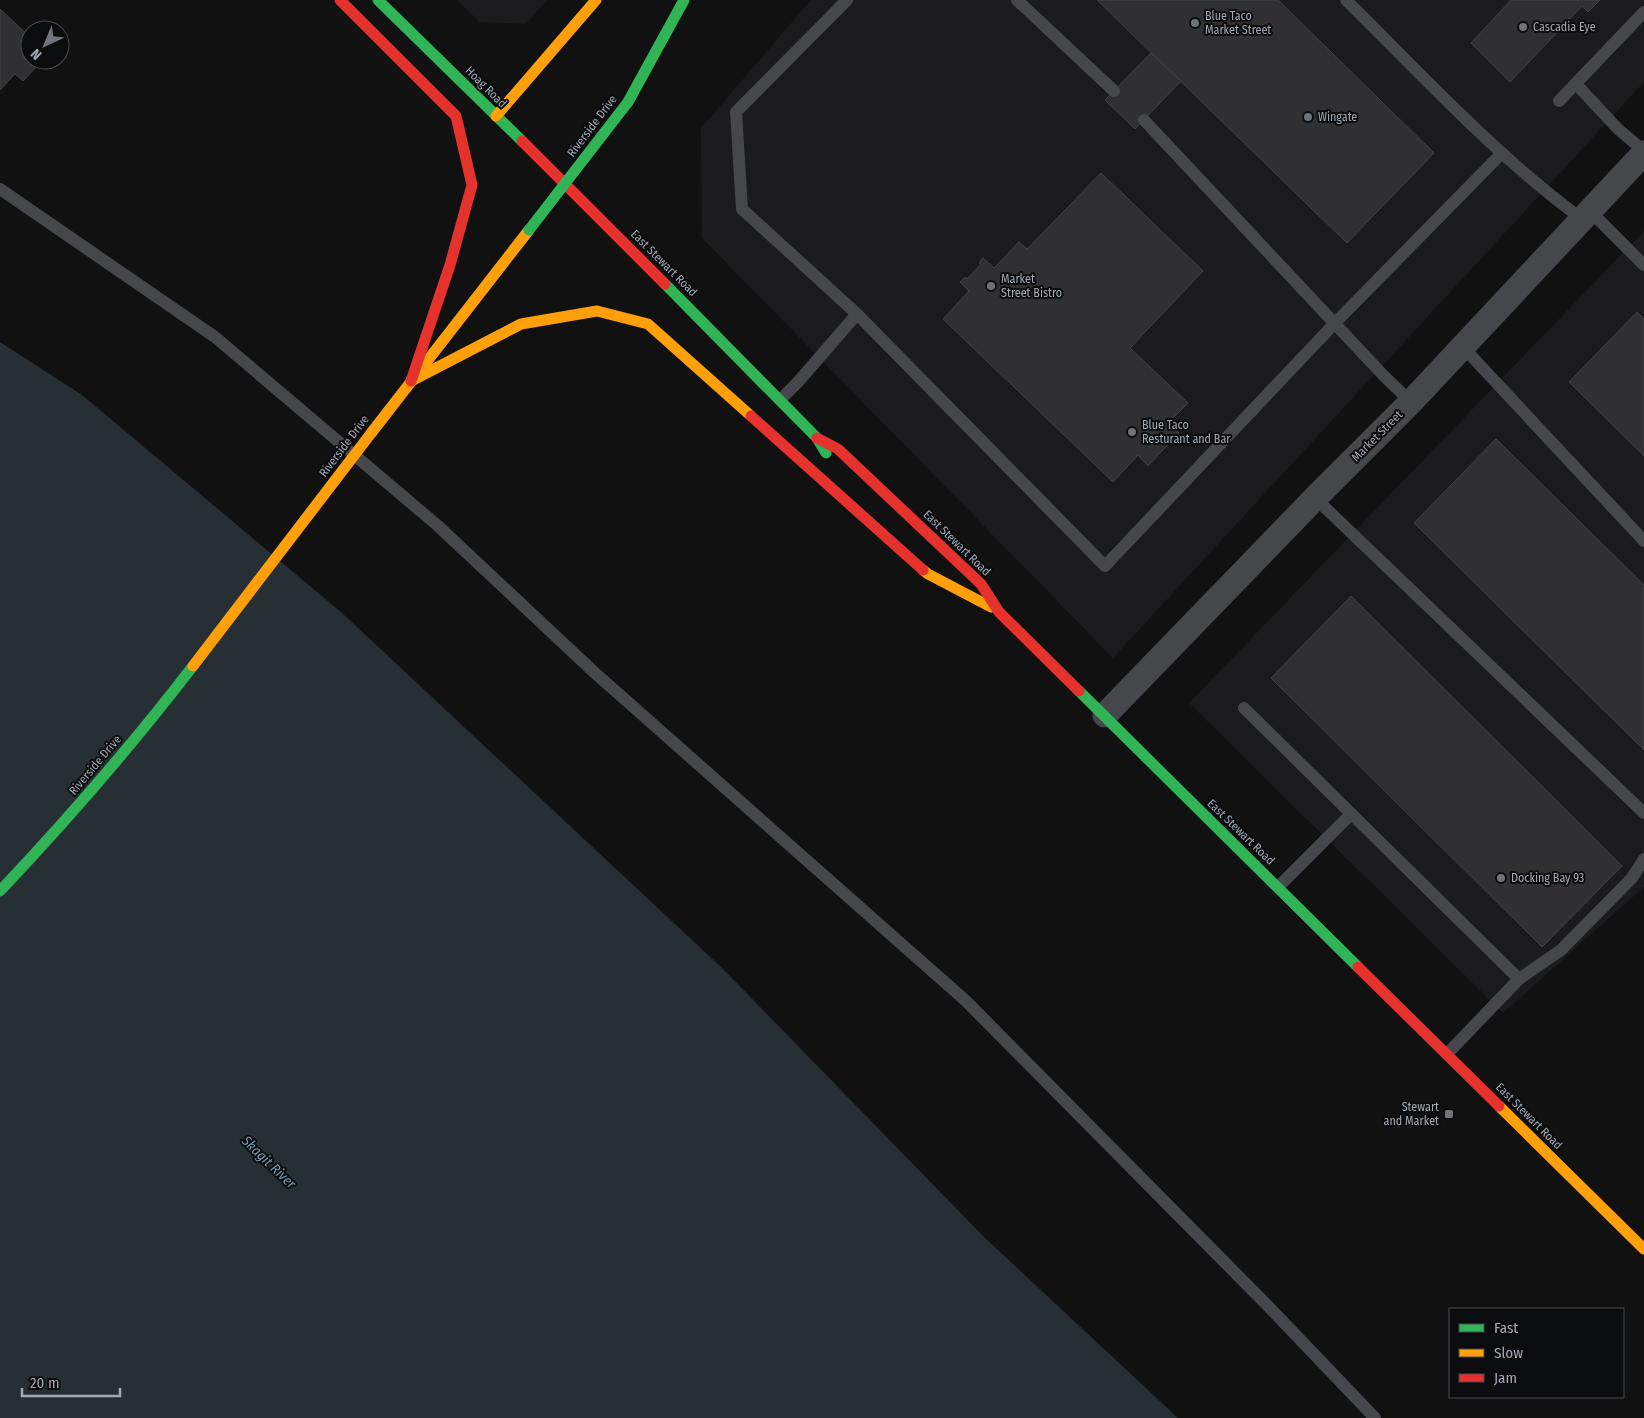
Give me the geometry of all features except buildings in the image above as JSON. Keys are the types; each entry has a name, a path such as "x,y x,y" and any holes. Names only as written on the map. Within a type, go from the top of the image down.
{"main road":[{"path":"340,0 456,116 472,185 450,265 411,381"},
{"name":"Hoag Road","path":"378,0 575,193"},
{"path":"496,116 596,0"},
{"name":"Riverside Drive","path":"0,891 51,837 154,718 411,381 530,230 628,102 684,0"},
{"name":"East Stewart Road","path":"575,193 817,438 829,460"},
{"path":"411,381 521,324 597,311 648,324 928,574 999,612"},
{"name":"East Stewart Road","path":"817,438 838,449 981,584 999,612 1644,1249"},
{"path":"945,569 974,597"}],"street":[{"name":"Market Street","path":"1104,715 1411,402 1644,152"}],"lane":[{"path":"847,0 736,112 742,209 857,314 1105,566 1334,324 1502,153"},
{"path":"1017,0 1114,91"},
{"path":"1346,0 1502,153 1549,195 1586,215 1644,265"},
{"path":"1559,101 1644,12"},
{"path":"1576,84 1618,129 1644,152"},
{"path":"1144,120 1382,375 1411,402"},
{"path":"0,189 215,337 437,525 595,673 966,1001 1268,1306 1375,1418"},
{"path":"780,400 857,314"},
{"path":"1462,346 1644,541"},
{"path":"1315,498 1644,813"},
{"path":"1244,708 1519,979"},
{"path":"1278,887 1352,814"},
{"path":"1447,1054 1519,979 1561,950 1632,878 1644,858"}],"shaded area":[{"path":"457,0 547,0 526,24 480,22"},
{"path":"811,0 1644,0 1644,82 1113,658 702,238 701,128"},
{"path":"1644,231 1644,887 1503,1013 1189,703"}],"water":[{"name":"Skagit River","path":"0,342 82,395 342,613 722,968 984,1237 1178,1418 0,1418"}],"traffic: fast":[{"path":"378,0 522,141"},
{"path":"628,102 684,0"},
{"path":"529,230 628,102"},
{"path":"665,284 817,438 826,453"},
{"path":"0,891 100,781 193,666"},
{"path":"1079,691 1358,967"}],"traffic: slow":[{"path":"496,116 596,0"},
{"path":"372,432 529,230"},
{"path":"411,381 521,324 597,311 648,324 751,416"},
{"path":"193,666 372,432"},
{"path":"923,570 991,607"},
{"path":"1499,1106 1644,1249"}],"traffic: jam":[{"path":"340,0 456,116 472,185 450,265 411,381"},
{"path":"522,141 665,284"},
{"path":"751,416 923,570"},
{"path":"817,438 838,449 981,584 999,612 1079,691"},
{"path":"1358,967 1499,1106"}],"place":[{"name":"Blue Taco Market Street","path":"1195,23"},
{"name":"Cascadia Eye","path":"1523,27"},
{"name":"Wingate","path":"1308,117"},
{"name":"Market Street Bistro","path":"991,286"},
{"name":"Blue Taco Resturant and Bar","path":"1132,432"},
{"name":"Docking Bay 93","path":"1501,878"},
{"name":"Stewart and Market","path":"1449,1114"}]}
